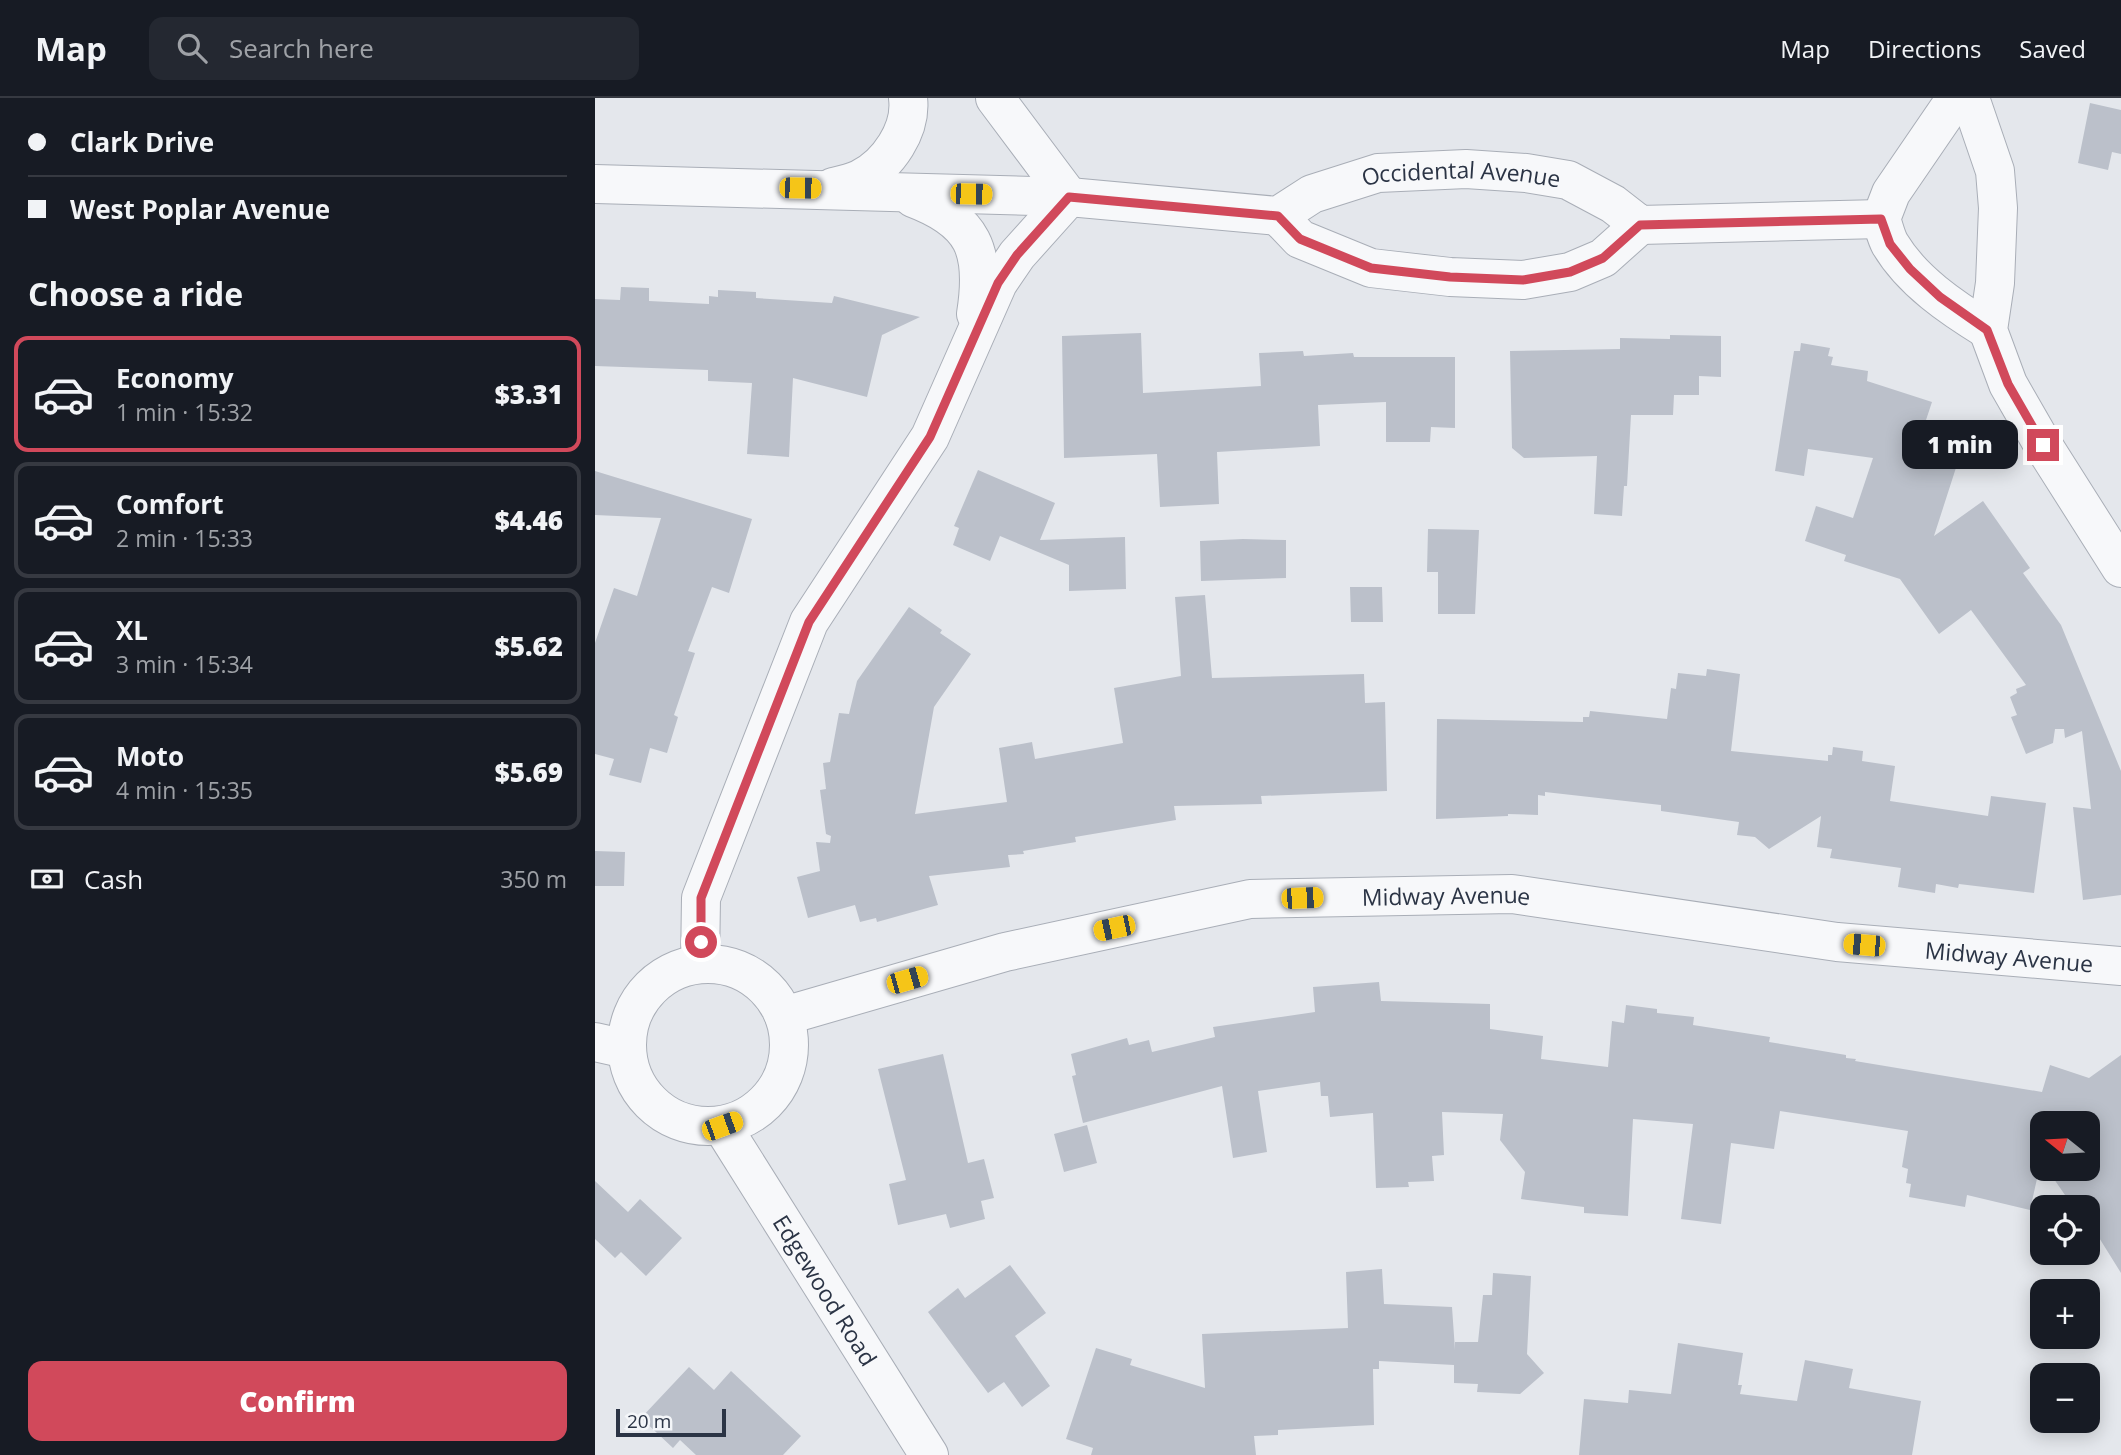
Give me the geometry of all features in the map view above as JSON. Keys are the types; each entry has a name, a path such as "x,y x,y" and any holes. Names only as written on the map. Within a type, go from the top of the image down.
{"street":[{"path":"826,189 860,179 890,155 902,135 908,98"},
{"path":"995,98 1069,197"},
{"path":"1956,98 1891,193 1881,219 1890,244 1910,269 1940,297 1987,330"},
{"path":"1971,98 1995,171 1998,208 1995,282 1987,330 2008,384 2121,568"},
{"name":"Occidental Avenue","path":"1278,216 1312,194 1378,173 1466,169 1526,173 1568,180 1613,204 1640,225"},
{"path":"595,184 1069,197 1278,216 1300,239 1371,268 1450,277 1523,280 1570,272 1603,258 1640,225 1881,219"},
{"path":"897,192 956,218 976,250 981,273 972,340"},
{"path":"700,964 701,898 809,622 930,437 998,283 1017,255 1069,197"},
{"name":"Midway Avenue","path":"784,1016 1005,952 1250,899 1512,894 1837,942 2121,966"},
{"path":"700,964 727,965 751,976 771,993 784,1016 789,1039 787,1063 778,1085 764,1104 745,1118 722,1126 694,1126 668,1117 646,1100 611,1045 629,1024 639,1001 655,983 676,970 700,964"},
{"name":"Edgewood Road","path":"722,1126 929,1455"}],"building":[{"path":"2090,103 2121,110 2121,154 2112,152 2108,170 2078,163"},
{"path":"621,287 649,288 649,301 709,304 709,296 718,297 718,290 756,292 756,298 832,303 834,296 920,317 882,335 867,397 793,378 789,457 747,454 752,383 708,381 708,370 595,366 595,299 620,300"},
{"path":"1141,333 1143,393 1261,386 1259,353 1303,351 1304,356 1353,353 1354,357 1455,357 1455,428 1431,427 1430,442 1386,442 1386,402 1318,405 1320,446 1217,452 1219,504 1160,507 1157,454 1064,458 1062,336"},
{"path":"1670,335 1721,336 1721,377 1699,376 1699,395 1674,395 1673,415 1631,415 1627,486 1624,486 1622,516 1594,514 1597,456 1524,458 1512,448 1510,351 1620,349 1620,338 1670,339"},
{"path":"1801,343 1830,348 1828,356 1833,357 1831,365 1868,371 1867,381 1932,402 1922,432 1963,446 1934,536 1983,501 2030,568 2023,573 2061,625 2121,771 2121,895 2083,900 2073,807 2091,809 2082,731 2065,738 2064,729 2055,729 2053,743 2026,754 2011,717 2017,715 2010,697 2017,693 2016,689 2026,685 1971,610 1939,634 1900,579 1844,561 1846,555 1805,541 1816,506 1853,518 1873,458 1808,449 1804,476 1775,471 1794,351 1800,351"},
{"path":"978,470 1055,503 1040,540 1125,537 1126,589 1069,591 1069,565 1000,536 990,561 953,545 959,528 954,526"},
{"path":"595,471 752,519 729,593 712,587 688,651 695,653 674,715 678,717 667,753 650,748 641,783 609,775 614,759 595,754 595,643 614,588 637,596 661,518 595,515"},
{"path":"1428,529 1479,530 1475,614 1438,614 1438,572 1427,572"},
{"path":"1286,540 1286,578 1201,581 1200,541"},
{"path":"1350,587 1382,587 1383,622 1351,622"},
{"path":"1205,595 1212,678 1364,674 1365,703 1385,702 1387,791 1261,796 1262,804 1174,806 1176,820 1075,837 1076,842 1008,855 1010,867 929,876 938,905 877,922 876,918 860,922 855,905 808,918 797,877 820,871 816,842 830,843 831,836 826,834 820,790 826,789 823,763 830,762 839,713 849,714 857,681 909,607 971,654 934,707 915,814 1007,802 999,748 1032,742 1035,759 1123,743 1114,688 1181,676 1175,597"},
{"path":"1707,669 1740,674 1731,751 1828,761 1833,747 1863,751 1862,761 1895,766 1890,801 1988,816 1991,796 2046,803 2034,893 1959,884 1958,888 1936,884 1935,893 1898,887 1901,868 1830,858 1832,849 1817,847 1821,816 1769,849 1755,837 1737,835 1739,822 1661,811 1661,805 1545,792 1545,796 1538,795 1538,815 1508,814 1436,819 1437,719 1583,722 1583,717 1589,717 1590,711 1667,719 1671,688 1676,689 1678,673 1706,676"},
{"path":"595,851 625,852 624,886 595,886"},
{"path":"1379,982 1381,1001 1490,1004 1490,1029 1543,1036 1541,1059 1608,1067 1612,1021 1624,1023 1626,1005 1657,1009 1657,1013 1694,1017 1693,1025 1770,1037 1769,1042 1846,1055 1846,1058 1856,1059 1855,1061 2042,1092 2050,1065 2089,1078 2121,1055 2121,1273 2100,1239 2100,1195 2065,1195 2055,1181 2100,1181 2100,1111 2030,1111 2030,1181 2037,1181 2033,1195 2030,1195 2030,1210 1967,1195 1965,1207 1909,1197 1911,1184 1906,1183 1908,1169 1902,1167 1908,1131 1780,1111 1774,1149 1731,1143 1721,1224 1681,1219 1693,1124 1633,1119 1628,1216 1584,1213 1584,1207 1521,1199 1525,1172 1500,1140 1503,1114 1442,1112 1444,1155 1432,1156 1434,1181 1408,1182 1409,1187 1376,1188 1373,1113 1330,1117 1328,1096 1321,1096 1320,1082 1258,1091 1267,1152 1233,1158 1222,1086 1083,1123 1072,1076 1076,1075 1071,1054 1127,1038 1129,1045 1149,1040 1152,1052 1215,1037 1213,1027 1315,1012 1313,987"},
{"path":"943,1054 968,1163 984,1159 994,1198 981,1201 985,1219 950,1228 946,1214 898,1225 889,1184 906,1180 878,1069"},
{"path":"1087,1125 1097,1163 1064,1172 1054,1134"},
{"path":"595,1181 628,1212 640,1199 682,1238 646,1276 621,1252 615,1258 595,1239"},
{"path":"1010,1265 1046,1313 1015,1336 1050,1386 1022,1407 1004,1382 988,1393 928,1312 958,1288 965,1298"},
{"path":"1382,1269 1384,1304 1452,1307 1455,1350 1455,1342 1478,1342 1483,1295 1492,1295 1493,1273 1531,1276 1527,1354 1544,1373 1520,1394 1477,1392 1478,1384 1454,1383 1454,1365 1379,1361 1379,1369 1373,1369 1374,1425 1278,1430 1278,1435 1254,1436 1256,1455 1091,1455 1093,1448 1066,1439 1096,1348 1132,1359 1130,1365 1205,1388 1202,1334 1348,1328 1346,1272"},
{"path":"1678,1343 1743,1353 1738,1385 1742,1385 1740,1394 1797,1401 1805,1360 1853,1369 1849,1388 1921,1401 1912,1455 1579,1455 1584,1399 1628,1403 1629,1390 1671,1394"},
{"path":"689,1367 714,1390 731,1371 801,1436 783,1455 696,1455 680,1440 673,1448 641,1418"}],"route":[{"path":"701,942 701,898 809,622 930,437 998,283 1034,233 1069,197 1278,216 1300,239 1371,268 1450,277 1523,280 1570,272 1603,258 1640,225 1881,219 1890,244 1910,269 1940,297 1987,330 2008,384 2043,445"}]}
